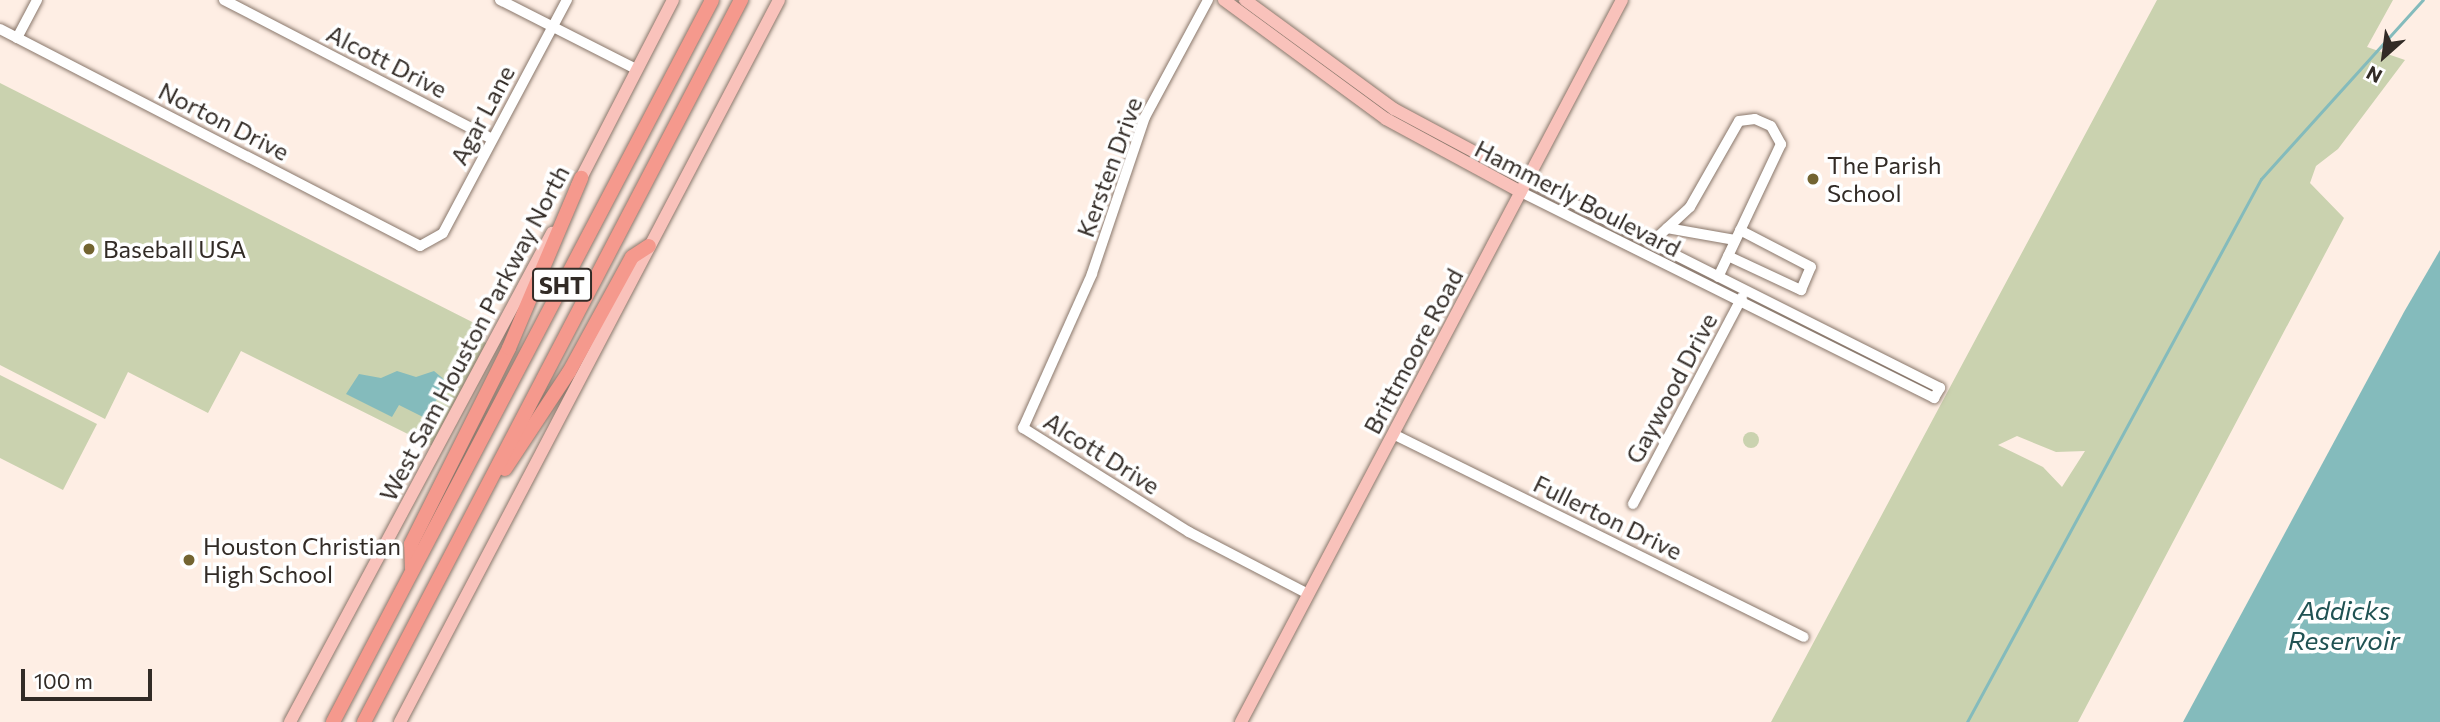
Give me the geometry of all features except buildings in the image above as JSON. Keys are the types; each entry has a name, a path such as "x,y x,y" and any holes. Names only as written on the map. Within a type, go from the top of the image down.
{"highway":[{"name":"SHT","path":"333,722 712,0"},
{"name":"SHT","path":"364,722 741,0"},
{"path":"412,570 411,544 509,348 581,178"},
{"path":"458,541 569,372 632,257 649,246"}],"main road":[{"name":"West Sam Houston Parkway North","path":"290,722 581,178 673,0"},
{"path":"400,722 779,0"},
{"name":"Hammerly Boulevard","path":"1224,0 1386,119 1524,186"},
{"name":"Hammerly Boulevard","path":"1245,0 1394,109 1524,186"},
{"name":"Brittmoore Road","path":"1241,722 1622,0"}],"street":[{"path":"17,38 37,0"},
{"name":"Alcott Drive","path":"224,0 492,139"},
{"path":"500,0 636,69"},
{"name":"Agar Lane","path":"429,245 443,233 568,0"},
{"name":"Kersten Drive","path":"1092,274 1146,117 1208,0"},
{"name":"Norton Drive","path":"0,29 412,243 429,245"},
{"path":"1651,243 1683,214 1739,121 1755,119 1771,127 1781,144 1718,277"},
{"name":"Hammerly Boulevard","path":"1524,186 1651,243 1940,388 1934,398 1659,262 1524,186"},
{"path":"1683,214 1702,231"},
{"path":"1667,228 1738,235 1811,267 1801,290 1728,256"},
{"path":"1659,262 1667,251"},
{"name":"Alcott Drive","path":"1092,274 1023,428 1189,532 1308,594"},
{"name":"Gaywood Drive","path":"1633,504 1745,291"},
{"path":"1841,352 1846,341"},
{"name":"Fullerton Drive","path":"1393,434 1804,637"}],"green space":[{"path":"2157,0 2393,0 2367,47 2405,60 2338,149 2316,166 2310,183 2344,218 2078,722 1771,722","holes":["2017,436 2056,452 2085,451 2062,487 2043,467 1998,445"]},
{"name":"Baseball USA","path":"0,83 484,328 479,339 491,346 436,448 241,351 208,413 128,372 105,419 0,365"},
{"path":"0,375 97,424 63,490 0,458"},
{"path":"1751,432 1759,440 1751,448 1743,440"}],"water":[{"name":"Addicks Reservoir","path":"2440,250 2440,722 2183,722 2404,312"},
{"path":"397,371 416,377 434,371 446,381 427,419 399,405 392,417 346,394 359,374 381,378"}],"waterway":[{"path":"1967,722 2261,179 2423,0"}],"place":[{"name":"The Parish School","path":"1813,179"},
{"name":"Baseball USA","path":"89,249"},
{"name":"Houston Christian High School","path":"189,560"}]}
